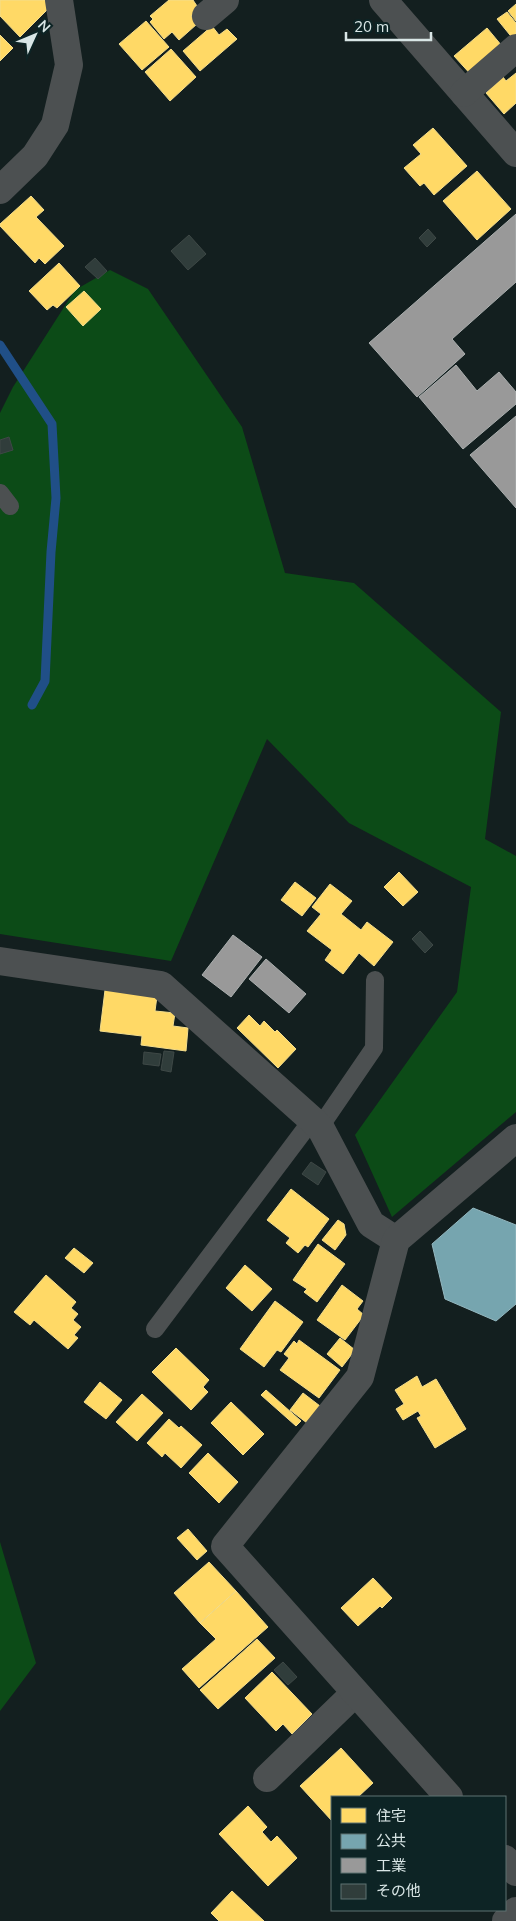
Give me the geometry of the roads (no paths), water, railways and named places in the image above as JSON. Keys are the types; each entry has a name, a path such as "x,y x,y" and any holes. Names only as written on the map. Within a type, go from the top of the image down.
{"street":[{"path":"0,190 34,156 55,125 69,65 60,0"},
{"path":"383,0 516,152"},
{"path":"464,93 516,48"},
{"path":"0,961 161,986 316,1123 371,1224 396,1240"},
{"path":"448,1796 225,1546 360,1377 396,1240 516,1138"},
{"path":"267,1778 356,1692"},
{"path":"506,1860 516,1872"},
{"path":"506,1921 516,1911"}],"lane":[{"path":"155,1329 374,1048 375,980"}],"waterway":[{"path":"0,345 52,424 56,498 51,552 45,681 32,705"}]}
